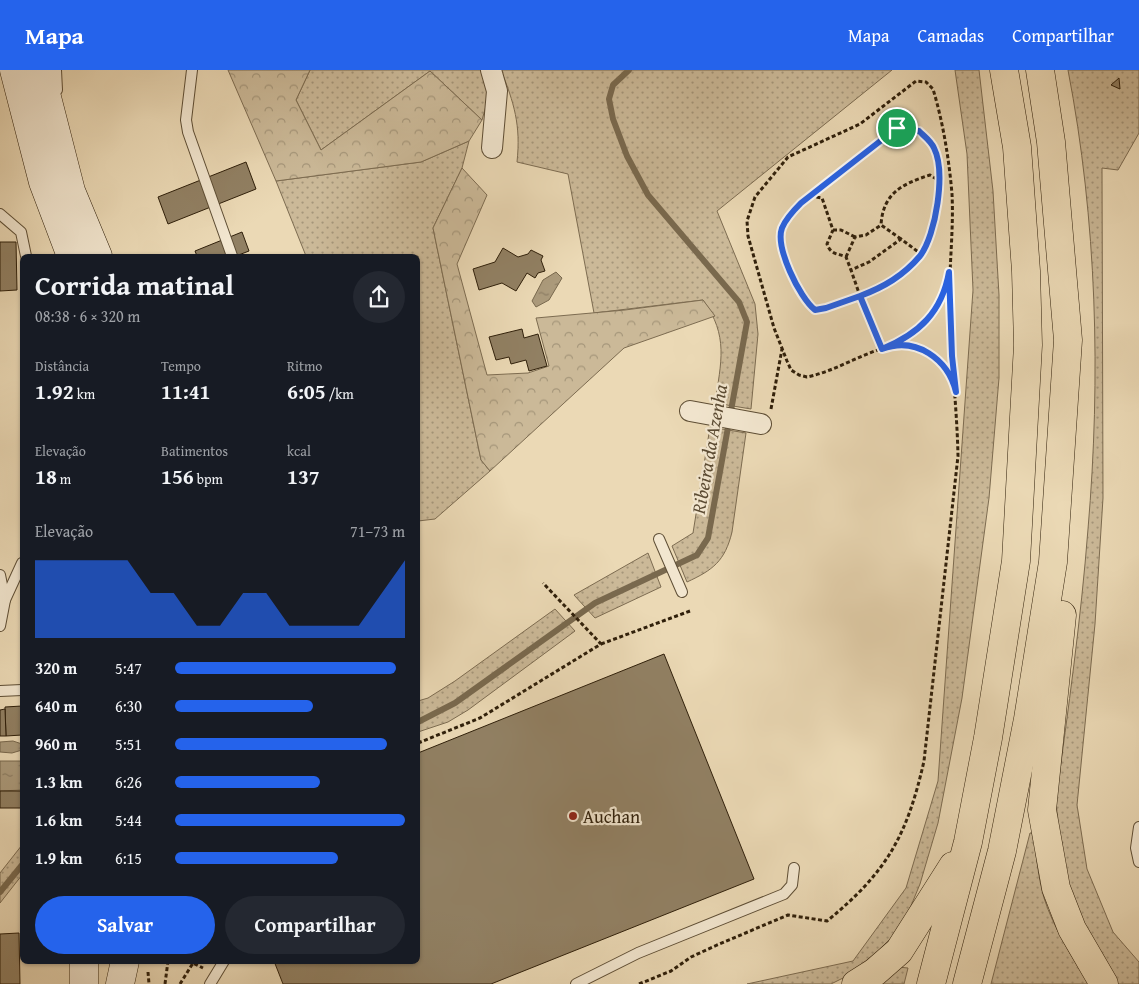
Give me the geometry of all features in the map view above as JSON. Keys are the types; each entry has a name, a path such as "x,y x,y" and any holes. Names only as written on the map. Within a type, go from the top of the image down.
{"highway":[{"path":"931,984 968,842 988,738 1016,560 1028,345 1026,272 1017,148 1004,70"},
{"path":"1040,70 1051,142 1068,340 1074,442 1070,544 1042,810 1056,888 1072,929 1104,984"},
{"path":"967,984 1002,851 1028,720 1053,562 1068,340"},
{"path":"856,984 875,972 899,952 968,842"}],"street":[{"path":"14,70 43,182 70,254"},
{"path":"40,70 57,144 71,191 97,254"},
{"path":"491,70 497,90 492,148"},
{"path":"697,412 765,420"},
{"path":"84,964 84,984"},
{"path":"106,964 106,984"},
{"path":"120,984 124,964"},
{"path":"139,964 140,984"}],"lane":[{"path":"56,70 57,144"},
{"path":"192,70 186,120 188,132 231,254"},
{"path":"0,214 21,232 26,254"},
{"path":"659,539 682,592"},
{"path":"0,626 5,600 20,567"},
{"path":"0,575 5,600"},
{"path":"0,691 20,690"},
{"path":"1139,827 1136,848 1139,862"},
{"path":"576,984 638,953 784,894 792,885 794,868"},
{"path":"210,984 222,964"}],"path":[{"path":"639,984 671,971 716,945 788,915 827,921 856,898 880,870 900,838 914,804 924,761 958,456 949,272 952,202 948,161 932,89 926,82 916,80 860,124 788,157 755,197 747,221 748,236 774,328 791,370 799,375 807,377 891,346 915,332 935,312 946,286 949,272"},
{"path":"897,128 919,131 928,140 935,149 938,180 939,202 931,234 921,254 897,279 860,296 826,308 815,310 803,298 783,252 780,239 781,229 787,217 810,196 897,128"},
{"path":"833,230 841,230 855,237 866,235 881,225 885,204 897,188 930,175 938,180"},
{"path":"810,196 822,198 833,230 827,244 829,250 833,254 846,257"},
{"path":"881,225 921,254"},
{"path":"855,237 846,257 882,349"},
{"path":"851,270 869,262 901,239"},
{"path":"891,346 909,345 933,355 950,376 956,392"},
{"path":"765,420 782,348"},
{"path":"543,583 601,644"},
{"path":"420,742 480,718 601,644 690,611"},
{"path":"165,984 168,964"},
{"path":"180,984 192,964"},
{"path":"197,964 216,974"}],"green space":[{"path":"228,70 310,70 296,100 321,150 430,71 482,120 469,141 421,162 276,181"},
{"path":"310,70 484,70 490,92 482,120 430,71 321,150 296,100"},
{"path":"501,70 892,70 717,211 755,304 758,334 751,409 715,403 721,362 720,338 717,326 703,300 594,313 568,174 517,162 517,125 510,93"},
{"path":"955,70 979,70 993,191 999,295 999,378 989,498 962,698 938,823 920,884 908,913 891,938 877,952 847,976 831,984 747,984 853,961 906,888 938,781 973,290 967,154"},
{"path":"1068,70 1139,70 1139,133 1118,170 1102,168 1103,498 1095,624 1077,805 1087,869 1113,932 1139,962 1139,984 1116,984 1075,912 1059,838 1056,800 1074,665 1088,529 1092,472 1095,357 1094,299 1085,184"},
{"path":"469,141 462,168 433,228 481,460 490,471 435,519 420,521 420,254 305,254 276,181 421,162"},
{"path":"462,168 487,195 457,264 487,375 528,373 549,366 536,318 625,310 703,300 715,316 624,348 490,471 481,460 433,228"},
{"path":"710,427 746,433 732,532 726,550 717,563 711,569 687,582 672,546 693,533"},
{"path":"648,553 661,587 595,618 574,595"},
{"path":"555,609 575,631 468,710 448,722 420,731 420,700 428,698 455,681"},
{"path":"1030,833 1034,833 1040,882 1048,909 1064,943 1089,984 991,984"},
{"path":"20,848 20,878 0,903 0,873"},
{"path":"898,967 908,968 904,984 876,984"}],"water":[{"path":"556,272 562,278 549,300 536,307 532,301 543,280"},
{"path":"13,741 20,743 20,751 12,753 0,752 0,742"},
{"path":"0,761 20,761 20,790 0,791"}],"building":[{"path":"1119,78 1120,89 1111,85"},
{"path":"246,162 256,189 168,224 158,197"},
{"path":"242,232 249,251 241,254 196,254 195,251"},
{"path":"0,242 16,242 17,290 0,291"},
{"path":"503,248 518,257 528,254 531,250 543,256 541,260 545,271 538,273 535,278 527,273 516,291 502,283 479,290 473,269 495,262"},
{"path":"522,329 524,338 538,334 547,366 529,371 526,360 511,364 509,357 496,360 489,337"},
{"name":"Auchan","path":"664,654 754,879 491,984 283,984 275,964 420,964 420,752"},
{"path":"20,706 20,735 6,736 5,707"},
{"path":"5,709 6,736 0,736 0,710"},
{"path":"0,791 20,791 20,808 0,808"},
{"path":"19,933 20,984 0,984 0,934"}],"waterway":[{"name":"Ribeira da Azenha","path":"420,721 455,703 595,603 697,555 708,538 747,322 739,302 648,195 627,156 613,119 609,99 613,85 629,70"},
{"name":"Ribeira da Azenha","path":"0,892 20,867"}],"place":[{"name":"Auchan","path":"573,816"}],"route":[{"path":"897,128 801,203 787,217 781,229 780,239 795,282 808,304 815,310 860,296 882,349 891,346 909,345 933,355 946,368 956,392 952,356 949,272 942,299 926,323 904,340 882,349 860,296 897,279 921,254 931,234 939,202 935,149 919,131 897,128"}]}
